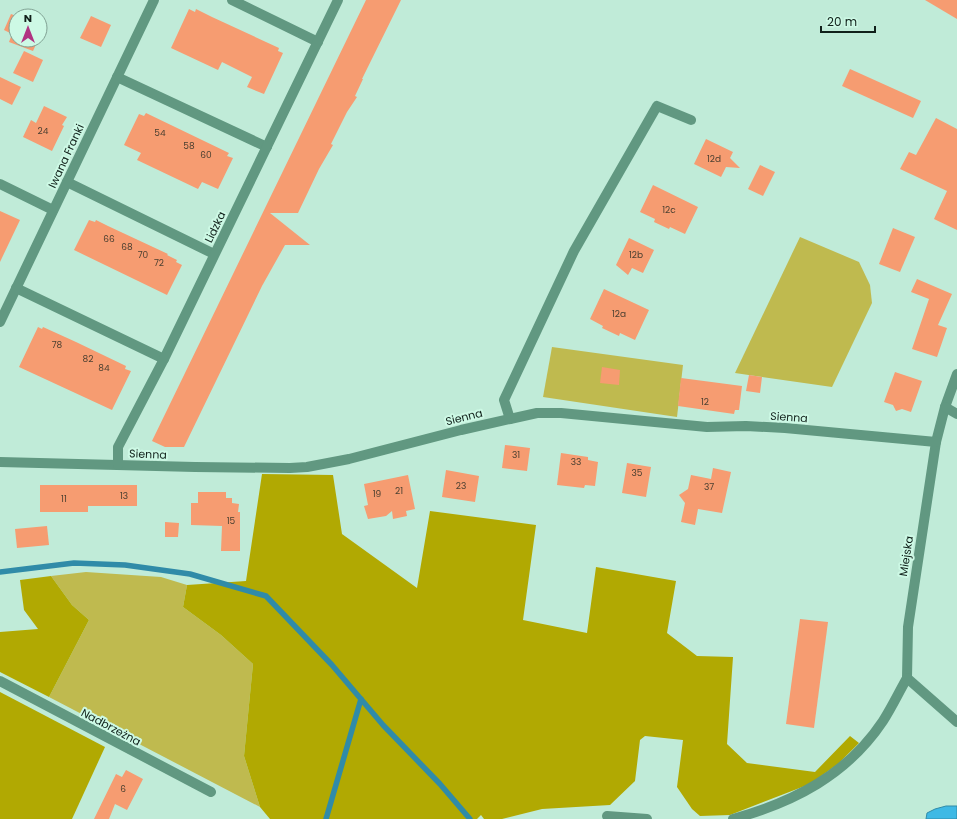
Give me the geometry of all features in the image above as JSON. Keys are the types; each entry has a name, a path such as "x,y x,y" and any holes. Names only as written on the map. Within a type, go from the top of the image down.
{"street":[{"name":"Iwana Franki","path":"0,322 154,0"},
{"path":"232,0 318,42"},
{"name":"Lidzka","path":"118,465 118,447 164,359 338,0"},
{"path":"117,77 267,147"},
{"path":"510,419 504,400 571,258 657,106 691,120"},
{"path":"67,182 214,254"},
{"path":"0,184 54,210"},
{"path":"16,288 164,359"},
{"name":"Miejska","path":"907,678 908,627 936,442 945,407 957,374"},
{"path":"945,407 957,414"},
{"name":"Sienna","path":"0,462 282,468 307,466 349,459 461,430 536,413 562,413 707,428 746,426 785,428 936,442"},
{"path":"733,819 761,811 787,800 811,788 830,776 864,745 878,727 907,678 957,722"},
{"name":"Nadbrzeżna","path":"0,681 211,792"},
{"path":"607,816 647,819"}],"shaded area":[{"path":"800,237 859,262 870,285 872,303 832,387 735,373"},
{"path":"552,347 683,365 677,417 543,397"},
{"path":"262,474 333,475 342,534 417,588 430,511 536,525 523,620 587,633 596,567 676,581 667,633 697,656 733,657 727,744 747,763 815,772 850,736 859,743 838,764 810,784 730,815 700,816 692,809 677,787 683,740 645,736 640,740 635,781 610,805 542,809 502,819 484,819 481,815 477,819 270,819 260,807 244,756 253,664 221,635 183,607 187,585 246,581"},
{"path":"86,572 161,577 187,585 183,607 221,635 253,664 244,756 260,807 49,697 89,620 72,605 51,576"},
{"path":"51,576 72,605 89,620 49,697 0,672 0,632 38,629 24,610 20,580"},
{"path":"0,692 105,747 72,819 0,819"}],"water":[{"path":"946,806 957,806 957,819 926,819 927,813"}],"building":[{"path":"366,0 401,0 362,79 355,96 357,97 347,112 331,144 333,145 319,169 298,213 270,213 310,245 285,245 262,286 184,447 165,447 152,441"},
{"path":"925,0 957,0 957,19"},
{"path":"189,9 195,12 196,9 279,48 278,51 283,53 264,94 247,87 252,77 222,62 218,70 171,48"},
{"path":"91,16 111,25 101,47 80,38"},
{"path":"8,21 8,32 4,30"},
{"path":"25,48 34,48 33,51"},
{"path":"24,51 43,60 33,82 13,73"},
{"path":"850,69 921,101 913,118 842,86"},
{"path":"0,77 21,87 12,105 0,99"},
{"path":"44,106 67,117 62,125 64,126 52,151 23,137 31,120 36,123"},
{"path":"146,113 229,153 227,156 233,158 218,189 202,182 198,189 137,160 141,153 124,145 139,114 144,116"},
{"path":"936,118 957,129 957,230 934,219 947,191 900,169 909,152 916,155"},
{"path":"706,139 733,152 730,158 740,168 726,167 721,177 694,164"},
{"path":"760,165 775,172 763,196 748,189"},
{"path":"653,185 698,207 685,234 654,222 655,219 640,212"},
{"path":"0,211 20,220 0,262"},
{"path":"89,220 95,222 96,220 168,254 167,255 177,260 176,262 182,265 167,295 74,250"},
{"path":"893,228 915,237 900,272 879,264"},
{"path":"629,238 654,250 643,273 632,268 628,275 616,265"},
{"path":"917,279 952,294 938,325 947,328 937,357 912,349 929,299 911,292"},
{"path":"604,289 649,310 635,340 620,333 619,336 602,328 603,326 590,319"},
{"path":"38,327 42,329 43,327 76,342 126,366 125,369 131,371 112,410 19,367"},
{"path":"602,367 620,370 619,385 600,383"},
{"path":"895,372 922,381 911,412 902,409 896,411 893,405 884,402"},
{"path":"749,375 762,377 760,393 746,391"},
{"path":"681,378 742,386 739,410 735,410 734,414 678,406"},
{"path":"505,445 530,448 527,471 502,468"},
{"path":"561,453 588,457 588,460 598,462 595,486 585,485 584,488 557,485"},
{"path":"627,463 651,467 646,497 622,493"},
{"path":"713,468 731,472 722,513 698,509 695,525 681,522 685,503 679,495 688,489 691,475 711,479"},
{"path":"446,470 479,476 475,502 442,497"},
{"path":"408,475 415,509 406,511 407,516 393,519 392,511 386,516 368,519 364,506 368,505 364,484"},
{"path":"40,485 137,485 137,506 88,506 88,512 40,512"},
{"path":"198,492 226,492 226,498 232,498 232,503 239,504 240,551 221,551 222,526 191,525 191,503 198,503"},
{"path":"165,522 179,523 178,537 165,537"},
{"path":"47,526 49,545 17,548 15,529"},
{"path":"800,619 828,622 814,728 786,724"},
{"path":"126,770 143,779 127,810 115,804 109,819 94,819 116,774 122,777"}],"waterway":[{"path":"0,572 74,563 125,565 190,574 266,596 332,665 383,725 440,784 470,819"},
{"path":"326,819 361,699"}]}
